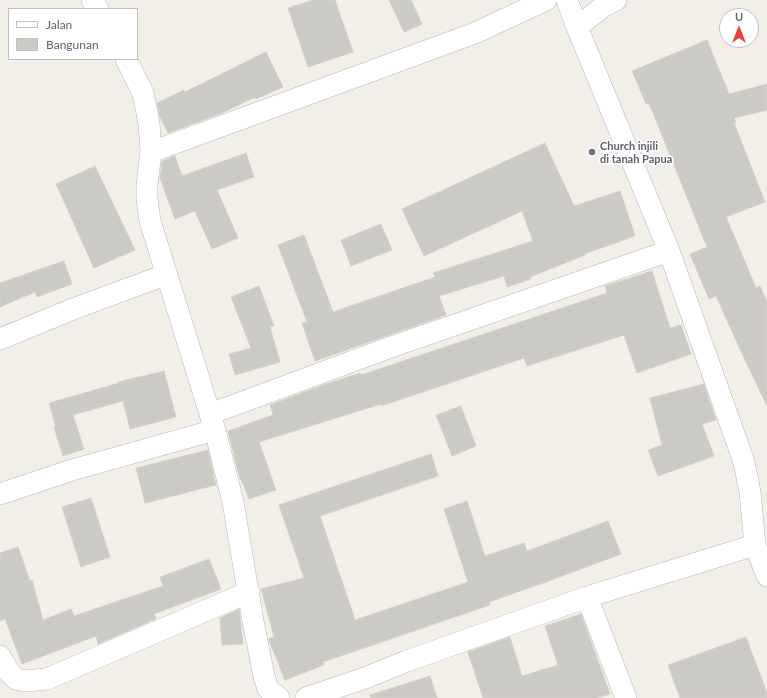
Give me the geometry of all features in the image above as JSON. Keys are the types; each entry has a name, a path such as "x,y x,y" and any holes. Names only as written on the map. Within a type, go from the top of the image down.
{"street":[{"path":"150,152 475,33 546,0"},
{"path":"610,3 568,0 577,27 669,251 744,462 750,492 755,545 767,576"},
{"path":"577,27 610,3"},
{"path":"126,60 143,93 149,123 150,152 147,199 150,221 212,422 233,502 264,676 268,689 279,698"},
{"path":"0,494 212,422 391,347 669,251"},
{"path":"0,339 73,309 166,274"},
{"path":"306,698 587,598 755,545"},
{"path":"0,656 9,672 16,679 26,681 47,679 249,592"},
{"path":"587,598 626,698"}],"building":[{"path":"313,0 335,0 353,52 308,67 288,8"},
{"path":"389,0 411,0 422,24 404,32"},
{"path":"707,40 729,94 767,84 767,110 734,118 736,123 734,123 765,202 726,217 756,288 760,286 767,302 767,406 716,296 709,299 690,254 707,247 649,103 646,104 632,71"},
{"path":"266,52 283,87 256,99 255,97 222,113 168,133 160,117 157,103 184,90 185,92"},
{"path":"545,143 574,206 620,191 635,236 584,254 585,255 530,277 531,279 507,287 504,276 439,296 446,315 315,361 302,323 307,322 278,245 304,235 333,312 435,277 433,273 533,241 522,211 424,256 402,209"},
{"path":"246,153 254,177 217,190 238,238 212,249 195,211 175,219 160,178 162,161 175,156 182,176"},
{"path":"95,166 135,250 94,268 56,184"},
{"path":"381,224 392,250 351,266 341,240"},
{"path":"64,261 72,284 37,297 35,292 0,307 0,283"},
{"path":"652,271 670,328 681,325 691,354 637,373 624,335 527,366 524,358 381,406 381,404 259,442 276,490 249,499 240,479 228,431 273,415 270,405 326,384 360,373 361,375 607,293 605,286"},
{"path":"259,286 274,326 270,327 280,362 235,375 229,354 251,348 231,297"},
{"path":"164,371 176,417 130,429 123,401 73,415 84,449 63,456 54,427 56,427 49,403 119,383 118,382"},
{"path":"704,384 716,420 702,424 714,456 658,476 648,450 662,445 650,398"},
{"path":"461,406 476,446 452,456 436,415"},
{"path":"208,450 216,485 145,503 136,468"},
{"path":"431,454 438,476 320,516 355,620 468,582 444,509 467,501 485,556 524,543 527,551 608,521 621,554 489,602 490,605 323,662 324,665 285,680 269,640 274,637 261,589 304,578 279,505"},
{"path":"91,498 110,557 81,567 62,507"},
{"path":"18,547 30,581 32,580 43,620 71,609 74,616 163,586 160,577 209,559 221,589 154,614 156,619 98,644 96,636 22,664 5,619 0,621 0,553"},
{"path":"239,609 243,644 222,645 220,618"},
{"path":"581,614 610,694 596,698 483,698 468,652 510,637 522,676 558,665 545,626"},
{"path":"746,637 767,693 767,698 680,698 668,665"},
{"path":"430,676 437,698 371,698 370,695"}],"place":[{"name":"Church injili di tanah Papua","path":"592,152"}]}
